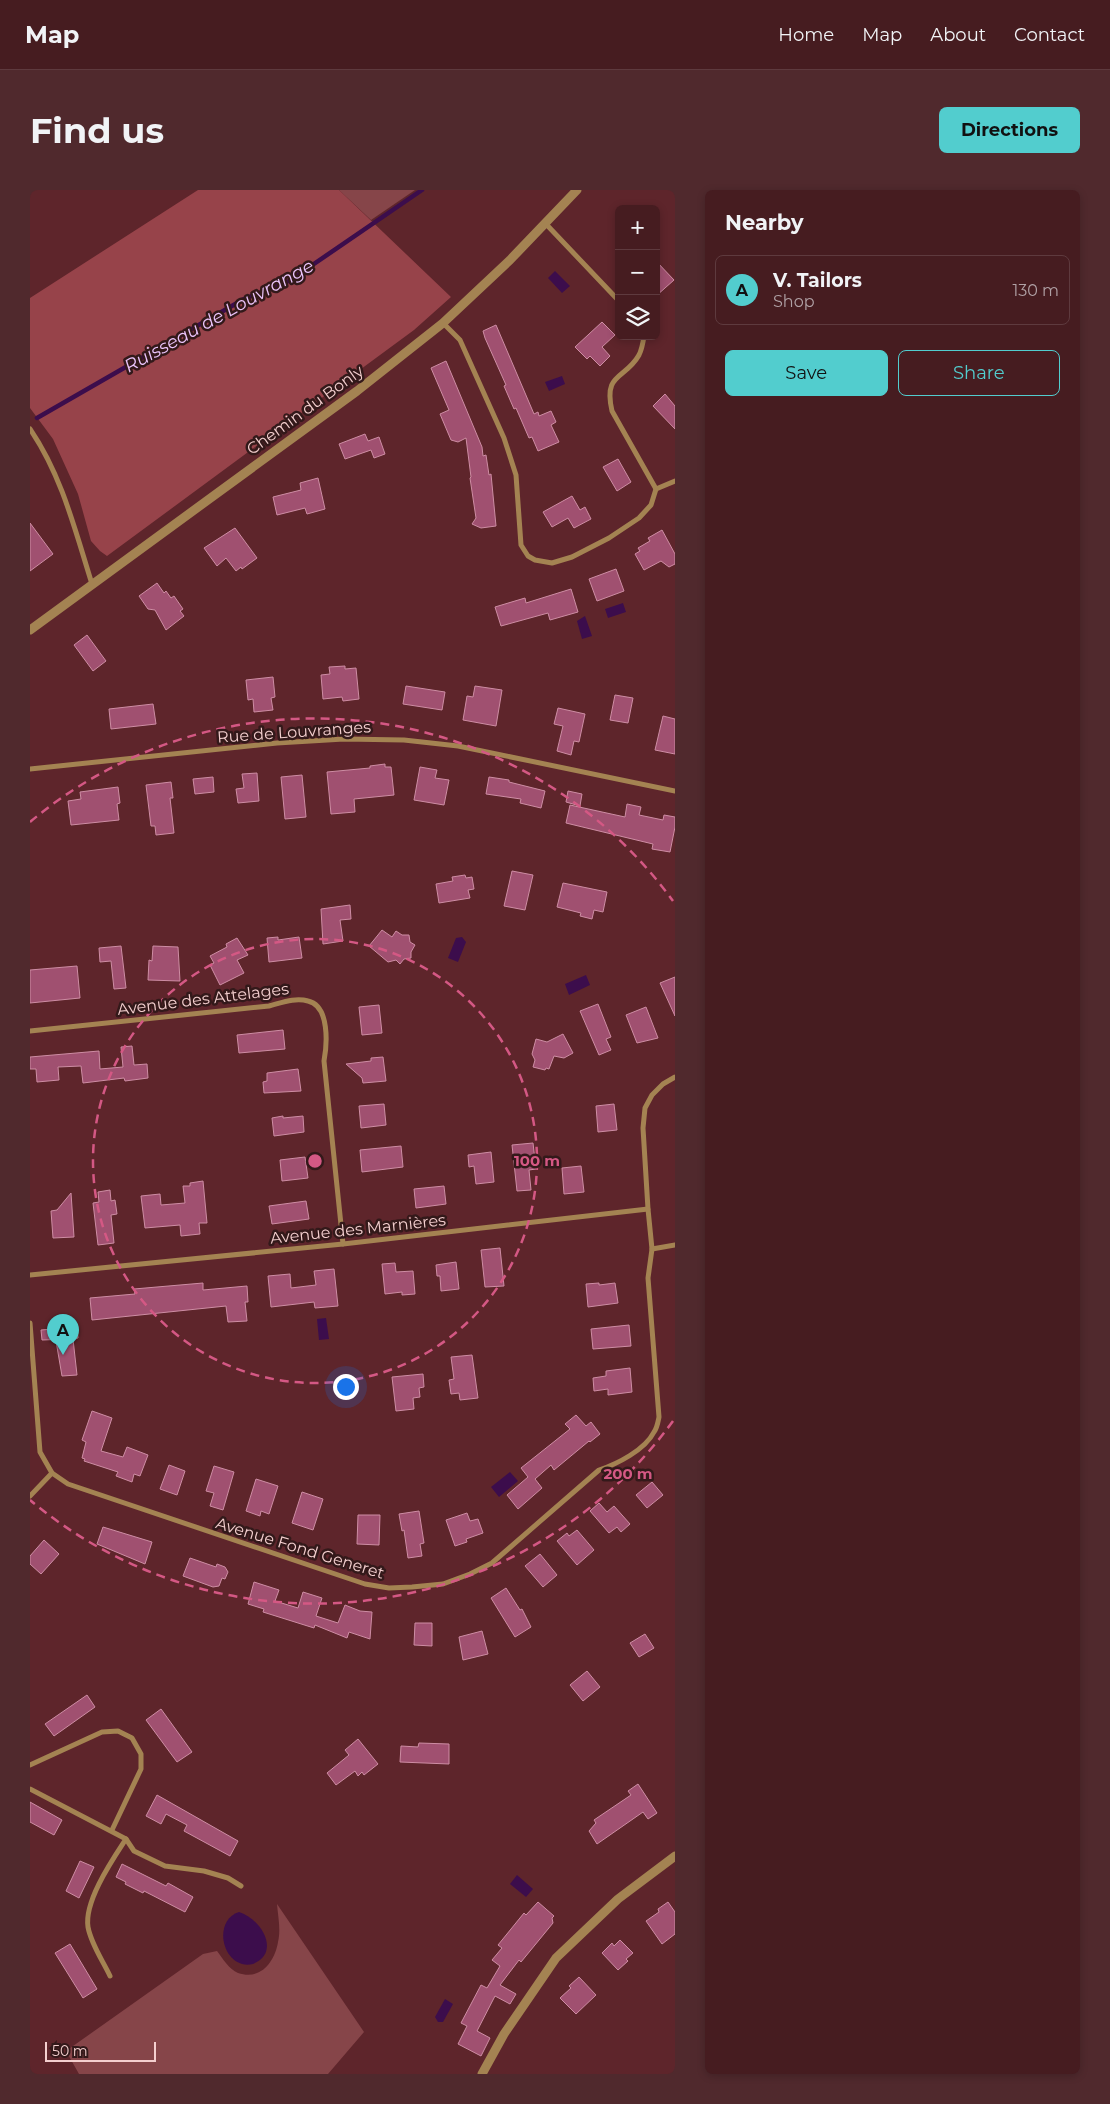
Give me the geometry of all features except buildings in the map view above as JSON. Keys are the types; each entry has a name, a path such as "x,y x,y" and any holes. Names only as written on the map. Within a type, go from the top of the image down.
{"street":[{"name":"Chemin du Bonly","path":"30,630 357,391 443,323 510,260 545,224 572,191"},
{"path":"545,224 615,298"},
{"path":"443,323 460,340 504,438 516,475 521,545 528,556 535,560 552,564 572,557 609,538 639,518 651,505 656,489 612,411 609,398 611,385 638,357 643,340"},
{"path":"30,429 52,467 65,497 92,584"},
{"path":"656,489 675,481"},
{"name":"Rue de Louvranges","path":"30,769 276,743 344,739 404,740 458,746 675,791"},
{"name":"Avenue des Attelages","path":"30,1031 269,1006 292,1000 309,1001 324,1016 326,1036 324,1062 343,1244"},
{"path":"675,1077 663,1084 652,1095 645,1108 643,1128 652,1249 675,1245"},
{"name":"Avenue des Marnières","path":"30,1275 343,1244 648,1209"},
{"name":"Avenue Fond Generet","path":"52,1473 68,1484 365,1584 389,1588 412,1587 443,1584 470,1574 492,1563 599,1470 617,1464 637,1450 654,1434 659,1417 648,1278 652,1249"},
{"path":"30,1323 40,1452 52,1473 30,1496"},
{"path":"30,1765 102,1732 113,1730 129,1736 140,1749 142,1757 141,1769 112,1830"},
{"path":"30,1789 126,1838 134,1851 164,1866 204,1871 228,1878 241,1886"},
{"path":"110,1976 91,1936 88,1926 88,1912 126,1838"},
{"path":"482,2074 504,2034 556,1958 618,1898 675,1856"}],"shaded area":[{"path":"198,190 339,190 451,297 414,330 107,556 91,541 78,494 53,439 30,408 30,298"},
{"path":"339,190 415,190 371,220"},
{"path":"555,271 570,286 562,293 548,278"},
{"path":"562,376 565,384 549,391 545,382"},
{"path":"623,603 626,612 608,618 605,609"},
{"path":"585,616 592,636 582,639 577,621"},
{"path":"462,937 466,942 458,962 448,958 456,938"},
{"path":"586,975 590,985 569,995 565,984"},
{"path":"326,1318 329,1339 319,1340 317,1319"},
{"path":"510,1472 518,1481 499,1497 491,1487"},
{"path":"517,1875 533,1889 526,1897 510,1884"},
{"path":"277,1904 364,2032 328,2074 79,2074 66,2051 203,1954 217,1951 235,1971 246,1975 260,1972 266,1968 274,1956 279,1937"},
{"path":"239,1912 247,1915 254,1921 265,1936 266,1952 262,1959 253,1964 243,1964 234,1960 224,1944 223,1934 225,1925 230,1917"},
{"path":"445,1999 453,2004 443,2022 438,2022 435,2017"}],"waterway":[{"name":"Ruisseau de Louvrange","path":"37,418 244,299 289,281 422,190"}],"place":[{"name":"V. Tailors","path":"63,1355"}]}
